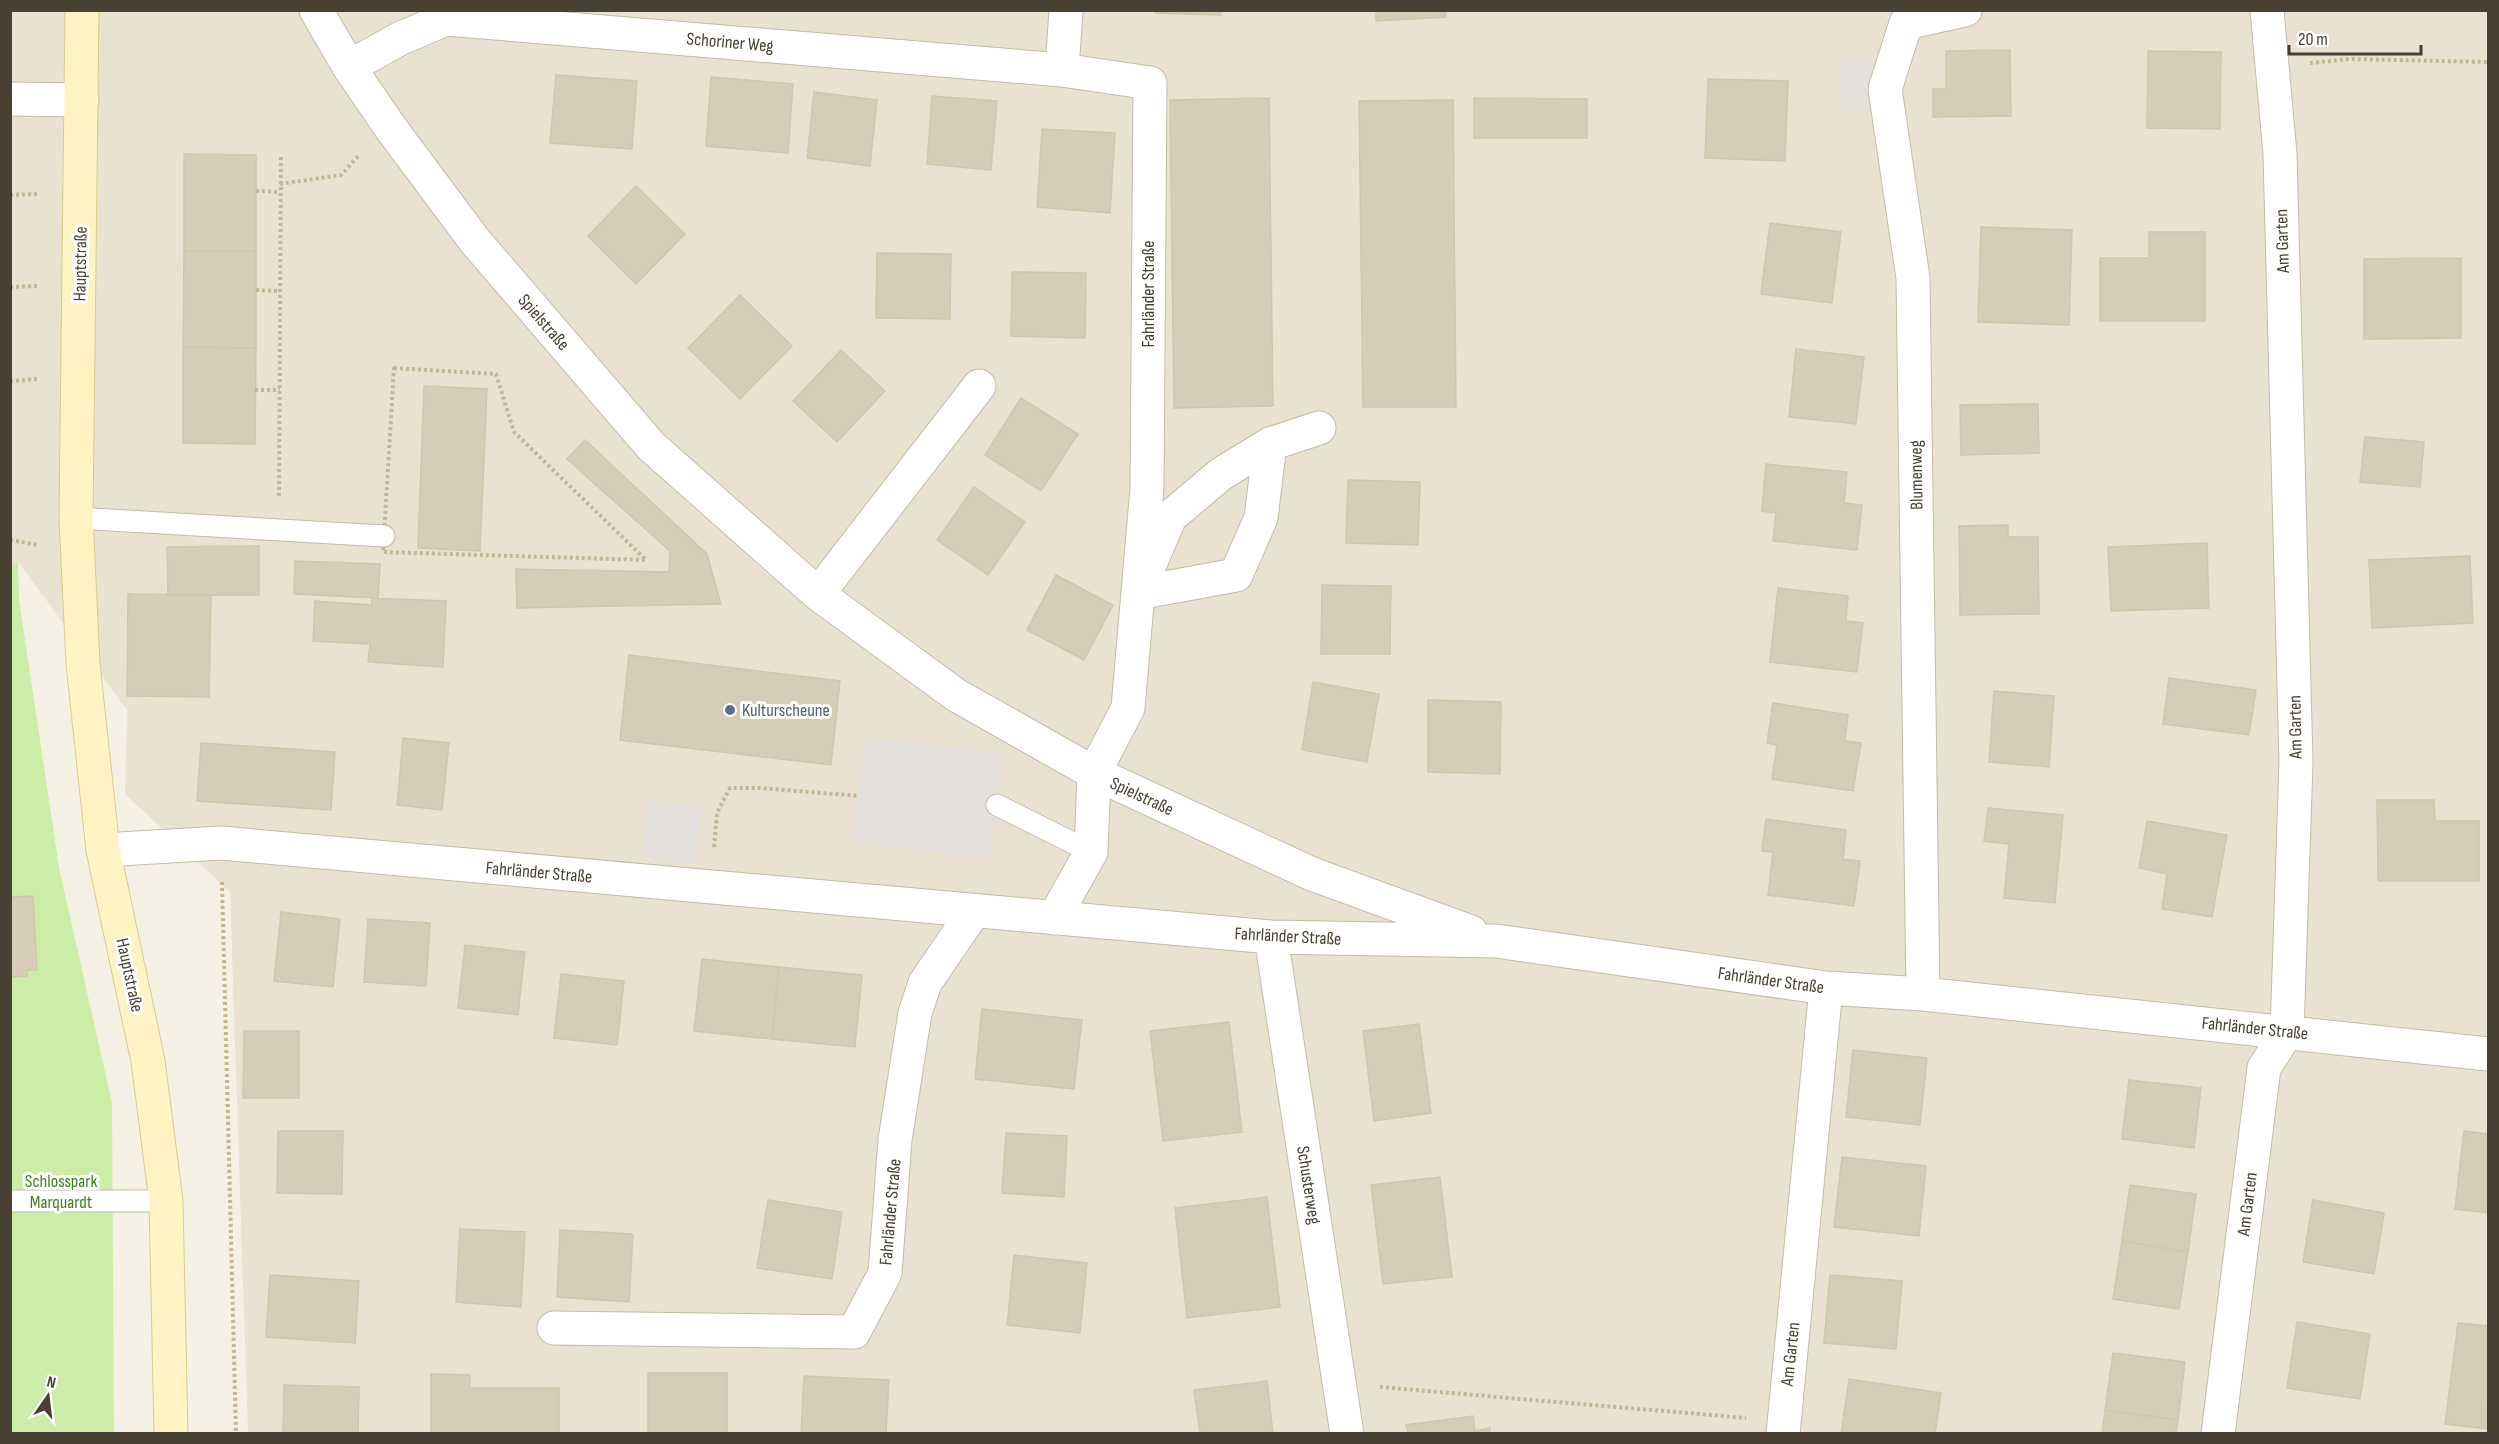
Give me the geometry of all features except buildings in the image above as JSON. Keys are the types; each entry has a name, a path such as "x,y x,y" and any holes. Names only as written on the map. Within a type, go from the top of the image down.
{"street":[{"name":"Hauptstraße","path":"82,10 76,518 83,664 103,850 148,1061 166,1201 171,1434"},
{"name":"Spielstraße","path":"316,10 349,67 390,127 476,241 651,446 818,594 956,695 1094,773 1312,874 1496,941"},
{"path":"1062,70 1066,10"},
{"name":"Blumenweg","path":"1923,994 1913,278 1885,89 1906,23 1965,10"},
{"name":"Am Garten","path":"2218,1434 2264,1068 2287,1032 2296,762 2280,154 2267,10"},
{"name":"Schoriner Weg","path":"349,67 399,39 446,19 1062,70"},
{"name":"Fahrländer Straße","path":"1054,918 1091,852 1094,773 1128,708 1147,488 1150,82 1062,70"},
{"path":"10,99 82,100"},
{"path":"818,594 979,386"},
{"name":"Fahrländer Straße","path":"1138,593 1170,517 1221,474 1270,444 1319,428"},
{"path":"1138,593 1236,575 1261,518 1270,444"},
{"name":"Fahrländer Straße","path":"103,850 221,843 1270,937 1496,941 1826,988 1923,994 2488,1054"},
{"name":"Fahrländer Straße","path":"554,1328 854,1332 885,1273 895,1140 915,1013 925,983 974,911"},
{"name":"Schusterweg","path":"1270,937 1347,1434"},
{"name":"Am Garten","path":"1783,1427 1826,988"}],"lane":[{"path":"76,518 384,536"},
{"path":"997,805 1091,852"},
{"path":"10,1201 166,1201"}],"path":[{"path":"2272,67 2350,59 2488,62"},
{"path":"280,184 341,175 390,127"},
{"path":"278,530 281,156"},
{"path":"256,191 280,192"},
{"path":"10,195 38,194"},
{"path":"10,287 38,286"},
{"path":"256,290 280,291"},
{"path":"394,368 496,374 514,432 646,560 383,552 384,536 394,368"},
{"path":"10,381 39,379"},
{"path":"255,390 280,390"},
{"path":"10,540 38,545"},
{"path":"710,887 717,813 730,788 859,796"},
{"path":"221,843 236,1434"},
{"path":"1340,1384 1783,1427"}],"shaded area":[{"path":"11,11 2488,11 2488,1433 248,1433 230,892 125,794 127,710 19,563 11,563"},
{"path":"1839,62 1872,62 1872,111 1839,110"},
{"path":"865,737 1003,754 990,858 853,842"},
{"path":"648,800 701,806 695,864 642,858"}],"green space":[{"name":"Schlosspark Marquardt","path":"11,563 18,563 19,599 59,868 112,1103 114,1433 11,1434"}],"place":[{"name":"Kulturscheune","path":"730,710"}]}
